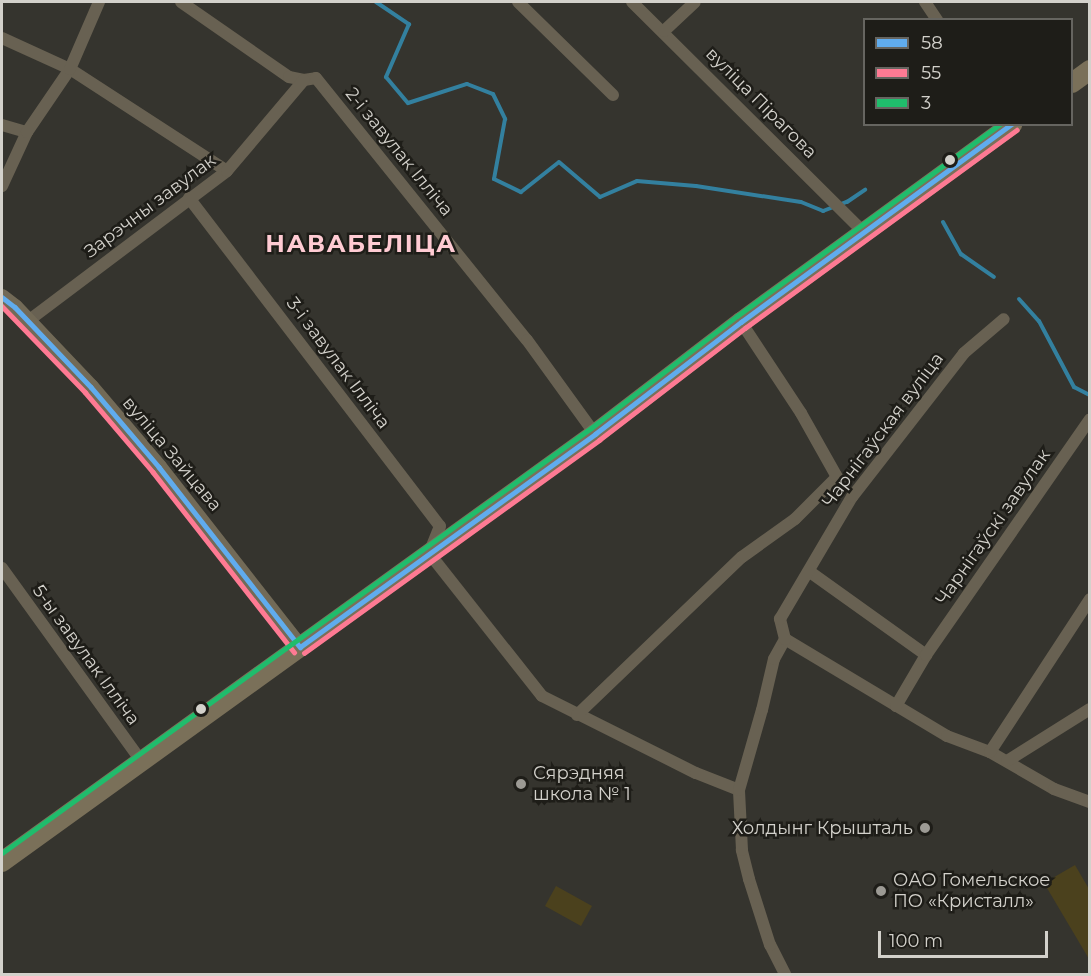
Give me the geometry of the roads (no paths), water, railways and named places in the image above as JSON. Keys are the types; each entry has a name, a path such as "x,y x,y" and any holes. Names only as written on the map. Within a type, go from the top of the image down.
{"main road":[{"path":"1073,81 1089,70"},
{"path":"2,862 595,434 741,322 1010,126"}],"street":[{"path":"2,186 27,132 70,69 99,2"},
{"name":"2-і завулак Ілліча","path":"181,2 289,77 304,80 316,78 527,340 595,434"},
{"path":"518,2 613,95"},
{"name":"вуліца Пірагова","path":"632,2 664,31 864,232"},
{"path":"664,31 695,2"},
{"path":"925,2 936,18"},
{"path":"2,38 70,69 227,171"},
{"name":"Зарэчны завулак","path":"28,321 227,171 304,80"},
{"path":"2,125 27,132"},
{"name":"3-і завулак Ілліча","path":"189,198 440,526 429,554"},
{"name":"вуліца Зайцава","path":"2,297 91,387 159,467 300,647"},
{"name":"Чарнігаўская вуліца","path":"785,975 770,945 749,879 742,850 739,790 774,659 785,639 780,619 810,572 852,497 935,387 964,353 1004,319"},
{"path":"577,716 742,556 795,519 837,477 801,413 741,322"},
{"name":"Чарнігаўскі завулак","path":"896,706 926,655 1089,419"},
{"path":"429,554 542,696 577,716 696,773 739,790"},
{"name":"5-ы завулак Ілліча","path":"2,568 142,762"},
{"path":"810,572 926,655"},
{"path":"990,752 1089,599"},
{"path":"785,639 947,736 990,752 1054,789 1089,802"},
{"path":"1007,761 1089,709"}],"waterway":[{"path":"376,2 409,24 386,77 408,103 467,84 493,94 505,119 494,179 521,192 559,162 600,197 637,181 696,186 801,202 823,211 847,202 865,190"},
{"path":"943,222 961,254 994,277"},
{"path":"1019,299 1039,321 1074,387 1090,395"}],"place":[{"name":"Сярэдняя школа № 1","path":"521,784"},
{"name":"Холдынг Крышталь","path":"925,828"},
{"name":"ОАО Гомельское ПО «Кристалл»","path":"881,891"}],"district":[{"name":"НАВАБЕЛІЦА","path":"361,244"}]}
